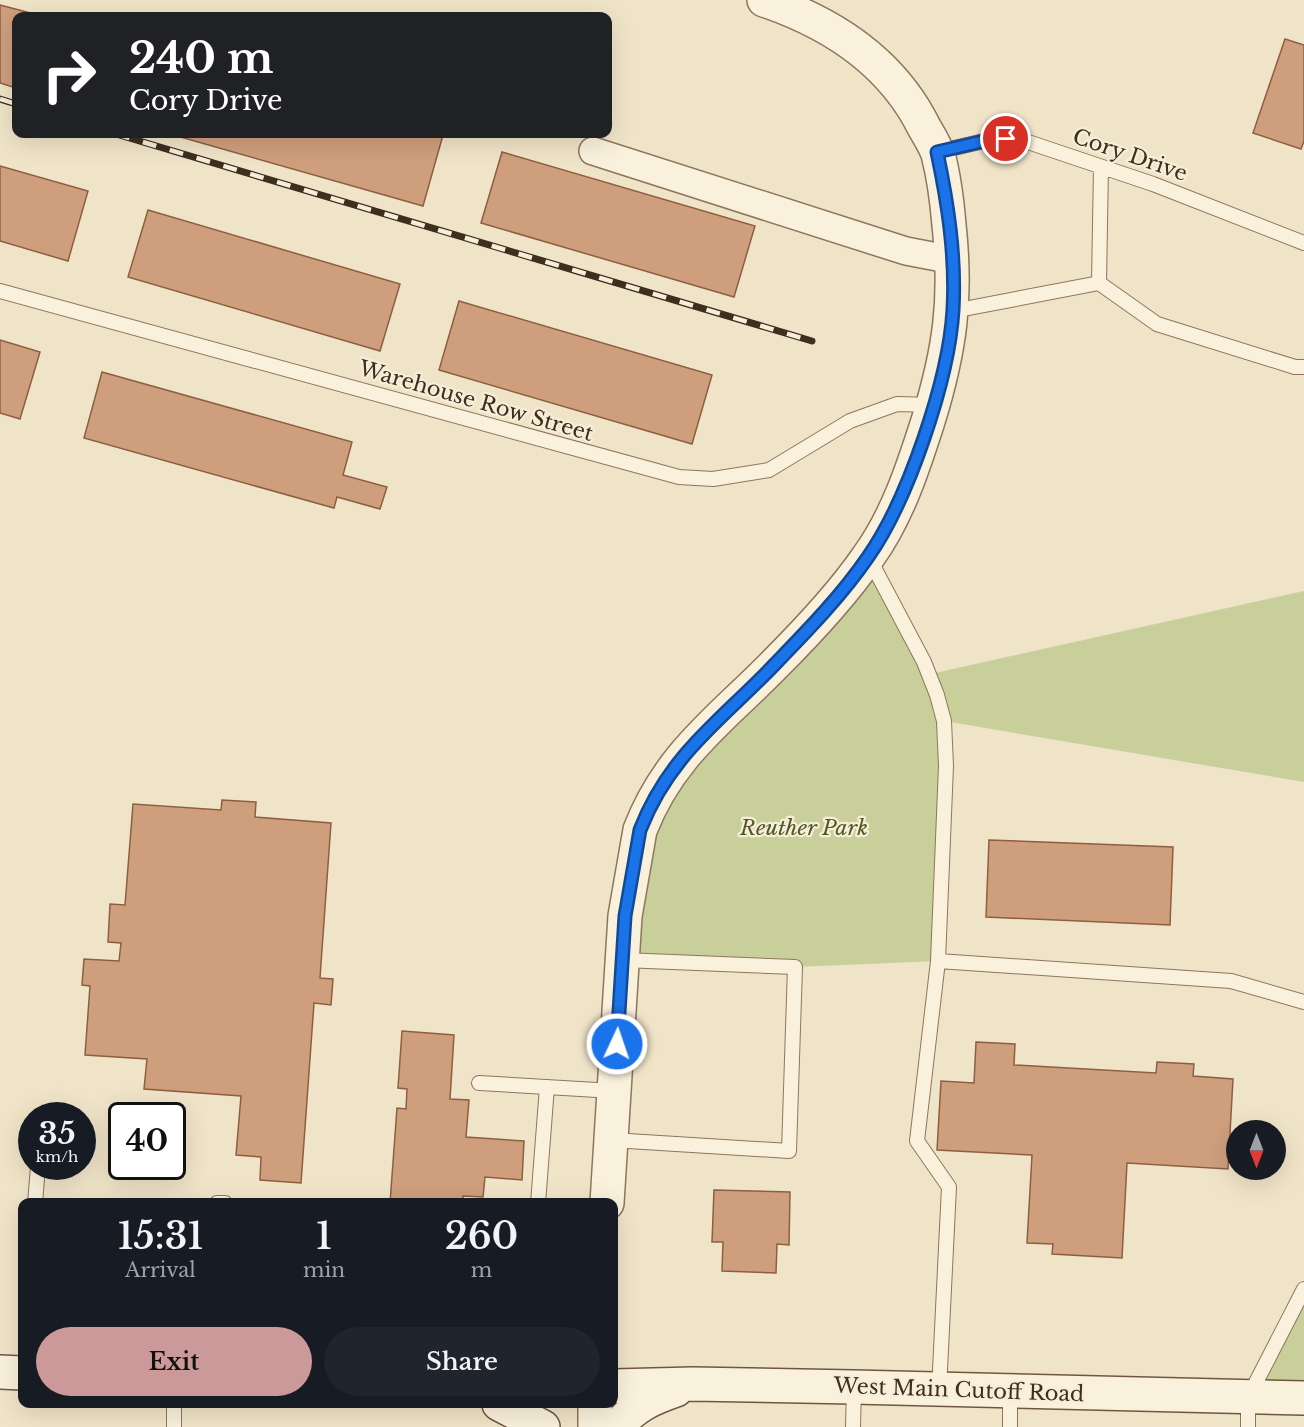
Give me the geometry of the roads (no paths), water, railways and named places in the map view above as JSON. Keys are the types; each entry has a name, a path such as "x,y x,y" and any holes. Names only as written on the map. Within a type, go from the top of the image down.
{"street":[{"path":"607,1198 625,916 640,830 664,779 689,746 807,631 868,557 889,521 914,465 946,359 953,311 953,260 946,195 937,152 917,112 891,77 859,46 845,36 764,0"},
{"path":"593,151 906,251 953,260"},
{"path":"0,1372 18,1373"},
{"path":"618,1427 626,1416 650,1399 692,1384"},
{"name":"West Main Cutoff Road","path":"618,1386 692,1384 1010,1392 1248,1412 1304,1398"},
{"path":"507,1408 543,1427"},
{"path":"595,1408 595,1427"}],"lane":[{"name":"Cory Drive","path":"937,152 984,141 1006,139 1025,141 1153,184 1304,243"},
{"path":"1099,284 1101,167"},
{"path":"953,311 1099,284 1157,324 1295,367 1304,367"},
{"name":"Warehouse Row Street","path":"0,291 679,477 713,479 769,470 850,421 897,404 933,405"},
{"path":"868,557 924,662 944,721 946,766 938,961 917,1141 949,1187 939,1390"},
{"path":"612,1140 789,1151 795,967 622,960"},
{"path":"938,961 1231,981 1304,1002"},
{"path":"479,1083 614,1091"},
{"path":"538,1198 547,1087"},
{"path":"35,1198 37,1180"},
{"path":"1248,1412 1304,1289"},
{"path":"854,1387 854,1427"},
{"path":"1010,1392 1010,1427"},
{"path":"174,1408 174,1427"}],"railway":[{"path":"0,99 12,103"},
{"path":"129,138 812,341"}],"park label":[{"name":"Reuther Park","path":"804,828"}]}
